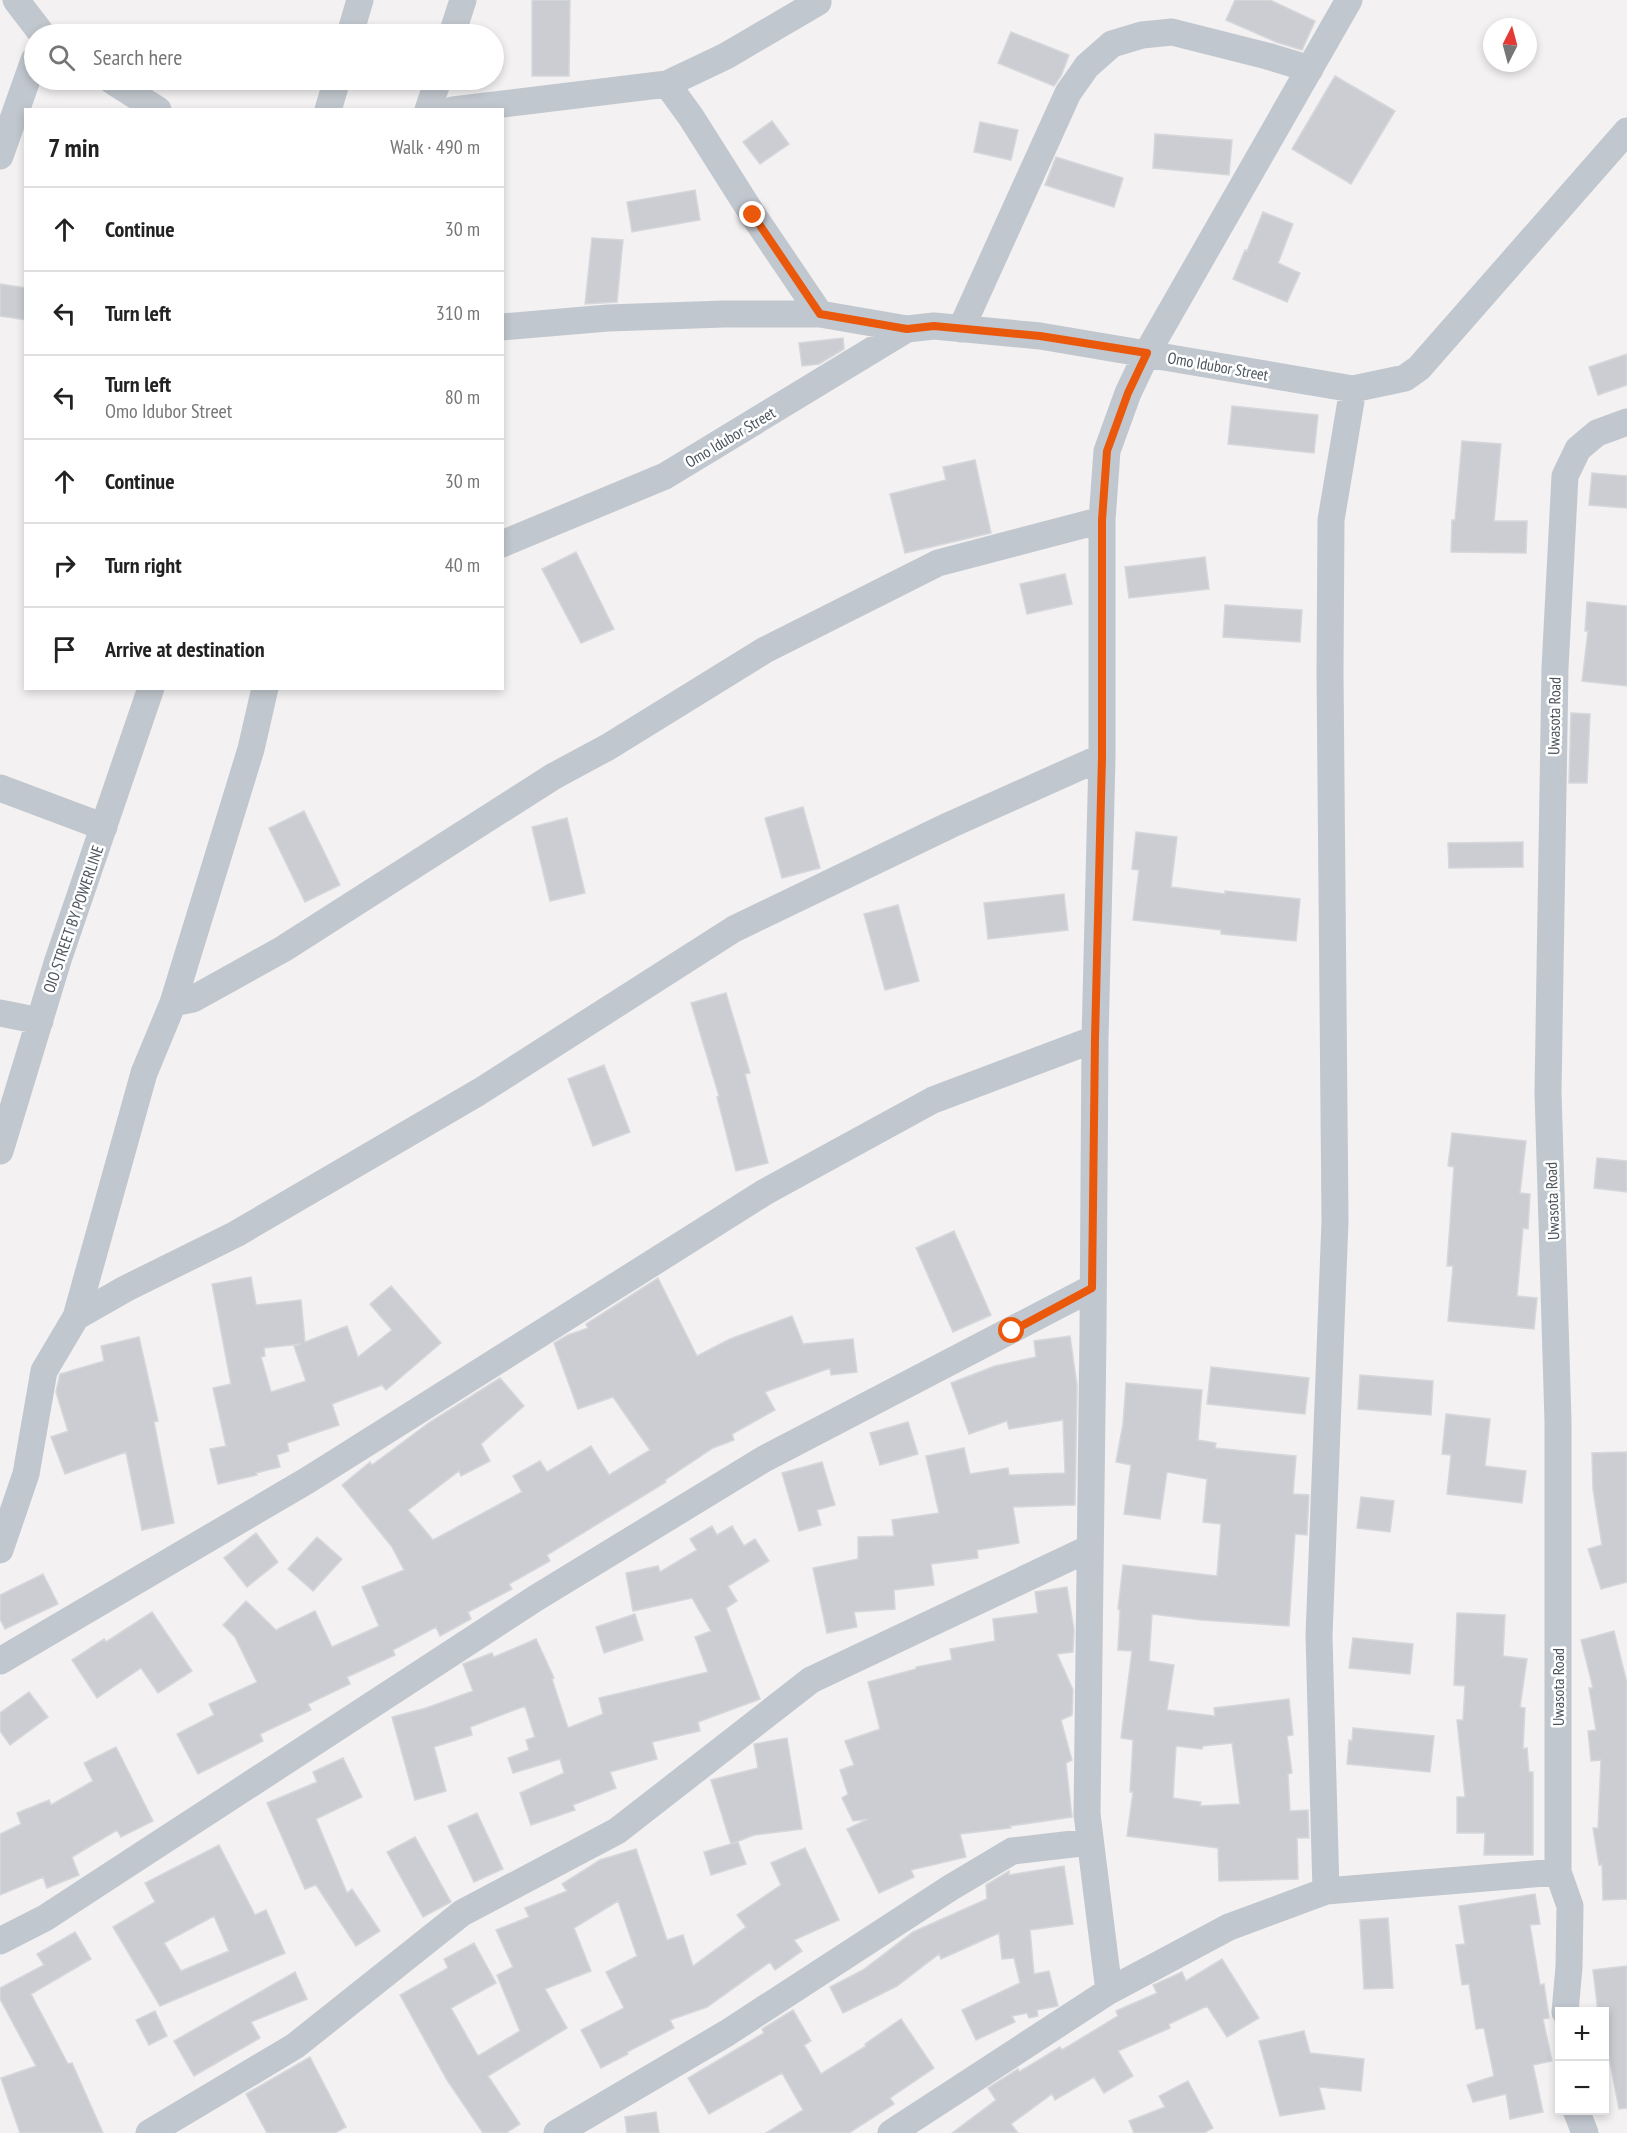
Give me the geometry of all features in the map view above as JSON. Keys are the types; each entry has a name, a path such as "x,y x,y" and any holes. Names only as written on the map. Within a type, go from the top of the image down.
{"street":[{"path":"16,0 34,24"},
{"path":"353,24 360,0"},
{"path":"455,24 463,0"},
{"path":"1109,1992 1087,1814 1095,1039 1102,757 1102,520 1107,451 1128,393 1147,353 1349,0"},
{"path":"469,108 667,84 726,56 818,2"},
{"path":"961,329 1068,93 1087,66 1112,44 1142,35 1172,32 1310,69"},
{"path":"667,84 820,314"},
{"path":"0,156 24,88"},
{"path":"127,90 155,108"},
{"path":"329,108 334,90"},
{"path":"429,108 435,90"},
{"name":"Omo Idubor Street","path":"504,543 665,476 907,329 934,326 1040,336 1353,389 1405,378 1419,368 1627,131"},
{"path":"504,327 608,318 724,314 820,314 907,329"},
{"path":"1326,1891 1319,1636 1335,1221 1330,672 1331,520 1353,389"},
{"name":"Uwasota Road","path":"1565,2007 1570,1906 1558,1872 1558,1421 1548,1092 1556,646 1565,476 1578,449 1597,433 1627,422"},
{"path":"173,1003 193,999 283,949 554,776 608,747 765,650 938,563 1102,520"},
{"name":"OJO STREET BY POWERLINE","path":"0,1151 58,960 150,690"},
{"path":"0,1550 26,1474 44,1371 76,1317 144,1073 173,1003 251,749 265,690"},
{"path":"76,1317 125,1289 236,1234 479,1092 734,929 950,825 1102,757"},
{"path":"0,788 104,827"},
{"path":"0,1013 40,1021"},
{"path":"0,1661 308,1480 765,1192 933,1100 1095,1039"},
{"path":"0,1941 45,1918 536,1598 764,1459 1092,1288"},
{"path":"149,2133 295,2046 462,1913 617,1831 811,1680 1090,1548"},
{"path":"557,2133 727,2033 950,1888 1012,1851 1090,1842"},
{"path":"891,2133 1109,1992 1229,1928 1326,1891 1558,1872"},
{"path":"1578,2115 1585,2133"}],"building":[{"path":"532,0 570,0 569,76 532,76"},
{"path":"1235,0 1270,0 1315,21 1302,50 1276,42 1226,20"},
{"path":"1011,32 1069,55 1061,76 1054,86 998,63"},
{"path":"1335,76 1395,111 1351,184 1292,149"},
{"path":"772,121 789,144 760,164 743,142"},
{"path":"980,122 1018,130 1011,160 974,152"},
{"path":"1155,134 1232,140 1229,175 1153,168"},
{"path":"1056,157 1123,178 1114,207 1045,185"},
{"path":"695,190 700,220 632,232 627,202"},
{"path":"1263,212 1293,224 1278,263 1300,273 1287,302 1233,279"},
{"path":"592,238 623,240 617,302 585,304"},
{"path":"0,284 24,288 24,320 0,316"},
{"path":"843,338 844,349 819,364 802,366 799,343"},
{"path":"1627,354 1627,385 1598,395 1589,367"},
{"path":"1232,406 1318,415 1314,453 1228,444"},
{"path":"1462,441 1501,444 1494,521 1527,521 1526,553 1451,552 1452,520 1455,520"},
{"path":"975,460 991,533 905,553 890,494 946,480 943,467"},
{"path":"1592,473 1627,476 1627,508 1589,505"},
{"path":"576,552 614,629 581,643 542,569"},
{"path":"1205,557 1209,589 1129,598 1125,567"},
{"path":"1065,574 1072,604 1027,614 1020,584"},
{"path":"1587,602 1627,606 1627,686 1582,681 1588,631 1585,631"},
{"path":"1225,605 1302,610 1300,642 1223,637"},
{"path":"1571,713 1590,714 1587,783 1569,783"},
{"path":"803,807 820,868 782,878 765,818"},
{"path":"304,811 340,885 305,902 269,828"},
{"path":"567,818 585,893 550,901 532,827"},
{"path":"1136,832 1177,837 1171,887 1225,894 1225,891 1300,899 1296,941 1221,934 1221,930 1133,920 1139,870 1132,869"},
{"path":"1523,842 1523,867 1449,868 1448,843"},
{"path":"1064,894 1068,930 988,939 984,903"},
{"path":"898,905 919,981 885,990 864,914"},
{"path":"726,993 750,1073 745,1074 768,1163 736,1171 717,1097 719,1096 691,1003"},
{"path":"604,1065 630,1132 593,1146 568,1079"},
{"path":"1452,1133 1526,1141 1520,1193 1530,1194 1528,1229 1523,1228 1517,1296 1537,1298 1534,1329 1448,1321 1453,1266 1447,1266 1454,1167 1448,1166"},
{"path":"1597,1158 1627,1161 1627,1192 1594,1188"},
{"path":"954,1231 991,1315 953,1332 916,1248"},
{"path":"251,1277 256,1305 301,1300 305,1342 347,1326 358,1357 392,1330 370,1304 391,1286 441,1343 386,1390 382,1385 332,1404 339,1425 287,1443 289,1451 277,1455 280,1467 218,1484 210,1449 226,1446 213,1388 231,1384 212,1284","holes":["301,1344 294,1346 306,1381 271,1392 261,1357 265,1356 264,1348"]},
{"path":"658,1278 697,1356 730,1339 792,1316 803,1344 853,1339 857,1372 831,1375 830,1368 765,1392 775,1410 732,1434 734,1440 713,1448 665,1480 666,1482 547,1555 550,1561 509,1584 512,1589 468,1612 471,1619 440,1636 436,1627 393,1650 395,1655 347,1677 350,1684 308,1704 311,1710 260,1734 263,1741 198,1774 177,1734 214,1715 209,1704 257,1682 235,1637 223,1625 246,1601 276,1630 315,1611 332,1647 379,1626 362,1587 404,1570 392,1547 342,1485 370,1462 372,1465 430,1422 500,1378 524,1406 481,1444 490,1461 461,1476 459,1471 408,1510 433,1540 522,1492 513,1476 540,1461 547,1472 591,1446 609,1475 650,1450 613,1397 578,1409 554,1343 588,1328 586,1324"},
{"path":"1070,1336 1077,1386 1075,1505 1013,1507 1019,1543 977,1550 978,1558 931,1564 934,1585 894,1590 895,1609 854,1612 857,1627 827,1633 813,1568 858,1559 858,1537 894,1536 892,1520 939,1513 926,1456 964,1448 970,1474 1008,1468 1009,1475 1065,1473 1063,1420 1009,1429 1007,1421 969,1434 951,1383 995,1366 1036,1357 1034,1341"},
{"path":"139,1337 158,1421 154,1422 174,1523 142,1530 126,1452 65,1474 51,1437 68,1431 56,1392 60,1374 104,1361 101,1346"},
{"path":"1211,1367 1309,1378 1305,1414 1207,1404"},
{"path":"1360,1375 1433,1381 1431,1415 1358,1409"},
{"path":"1126,1383 1202,1390 1198,1440 1216,1443 1215,1448 1296,1456 1293,1494 1309,1495 1307,1535 1295,1534 1289,1626 1152,1614 1149,1661 1174,1665 1167,1710 1215,1716 1214,1708 1289,1699 1293,1735 1287,1736 1292,1773 1288,1774 1290,1811 1308,1810 1309,1838 1297,1838 1298,1879 1219,1881 1218,1848 1127,1836 1133,1792 1130,1792 1133,1740 1121,1738 1132,1651 1118,1650 1120,1610 1118,1609 1123,1565 1217,1576 1221,1524 1203,1522 1207,1479 1167,1472 1160,1519 1124,1514 1131,1465 1116,1462 1123,1424","holes":["1232,1743 1240,1804 1200,1806 1201,1802 1173,1798 1176,1746 1202,1749 1203,1746"]},
{"path":"1446,1414 1490,1419 1485,1466 1526,1471 1522,1503 1447,1494 1451,1455 1442,1454"},
{"path":"908,1422 918,1454 880,1465 870,1433"},
{"path":"1627,1452 1627,1582 1601,1589 1588,1549 1602,1545 1593,1489 1592,1453"},
{"path":"822,1462 835,1505 817,1510 821,1525 799,1531 782,1473"},
{"path":"1361,1497 1394,1501 1390,1532 1357,1528"},
{"path":"712,1526 717,1535 732,1526 744,1546 755,1539 769,1561 728,1586 737,1601 726,1608 760,1699 698,1722 700,1731 652,1742 657,1759 610,1772 616,1788 573,1805 575,1810 531,1825 520,1793 564,1773 560,1759 513,1773 508,1758 529,1750 526,1740 535,1737 525,1706 470,1727 472,1735 434,1747 446,1791 415,1800 392,1717 426,1708 473,1691 463,1664 492,1653 494,1657 536,1639 554,1678 552,1679 568,1728 603,1714 599,1698 708,1672 695,1637 711,1631 692,1598 633,1611 626,1573 658,1566 660,1572 697,1550 690,1539"},
{"path":"256,1533 278,1562 247,1587 224,1558"},
{"path":"317,1537 342,1559 313,1591 288,1569"},
{"path":"43,1574 58,1604 5,1629 0,1619 0,1595"},
{"path":"1067,1587 1074,1630 1073,1652 1057,1654 1073,1690 1072,1715 1061,1720 1072,1760 1066,1763 1072,1817 960,1834 966,1857 911,1870 914,1877 879,1893 847,1829 868,1819 853,1821 842,1798 848,1794 840,1770 854,1765 845,1741 880,1729 868,1682 916,1669 916,1667 952,1660 950,1649 995,1641 993,1619 1038,1613 1035,1592"},
{"path":"152,1612 192,1671 158,1693 141,1668 97,1698 72,1660 104,1639 106,1642"},
{"path":"1457,1613 1505,1615 1503,1656 1527,1659 1520,1707 1525,1708 1523,1749 1527,1748 1529,1772 1533,1772 1533,1855 1484,1855 1485,1833 1457,1833 1457,1797 1465,1797 1457,1720 1463,1720 1465,1686 1454,1685"},
{"path":"635,1614 643,1640 604,1653 596,1627"},
{"path":"1614,1631 1627,1683 1627,1899 1603,1900 1602,1864 1599,1865 1593,1828 1598,1828 1601,1760 1591,1761 1588,1731 1596,1730 1589,1688 1593,1688 1581,1640"},
{"path":"1353,1638 1413,1644 1410,1674 1349,1668"},
{"path":"29,1692 48,1717 10,1745 0,1731 0,1713"},
{"path":"1353,1728 1434,1736 1430,1772 1347,1764 1349,1740 1352,1741"},
{"path":"787,1738 802,1829 754,1835 731,1844 711,1780 758,1768 754,1744"},
{"path":"116,1747 153,1821 121,1837 117,1830 72,1857 79,1875 47,1888 43,1877 0,1895 0,1834 21,1824 17,1813 49,1800 51,1805 93,1781 84,1763"},
{"path":"343,1758 362,1797 316,1819 347,1893 352,1889 380,1931 356,1946 316,1885 305,1889 267,1803 317,1782 313,1772"},
{"path":"477,1813 503,1869 474,1882 448,1826"},
{"path":"415,1837 451,1902 423,1917 387,1852"},
{"path":"738,1842 746,1864 711,1875 704,1852"},
{"path":"219,1845 255,1915 266,1910 285,1953 160,2006 113,1927 155,1902 145,1883","holes":["214,1916 229,1951 181,1971 164,1943"]},
{"path":"805,1848 839,1920 794,1940 802,1951 775,1970 770,1962 707,2007 670,2020 674,2028 601,2068 581,2030 624,2008 606,1972 637,1956 618,1901 574,1928 591,1971 545,1989 567,2028 488,2076 520,2124 506,2133 483,2133 447,2080 400,1995 448,1968 444,1959 474,1943 496,1983 451,2008 478,2056 520,2031 497,1975 513,1967 496,1930 529,1917 525,1908 567,1891 562,1884 600,1860 636,1849 667,1940 683,1935 693,1966 746,1927 737,1915 781,1885 771,1863"},
{"path":"1064,1866 1073,1924 1030,1930 1034,1974 1049,1971 1058,2006 1037,2010 1038,2016 1029,2018 1027,2013 1012,2016 1015,2022 976,2040 962,2010 1020,1983 1014,1958 1002,1959 999,1933 941,1959 939,1954 897,1986 843,2013 830,1987 863,1970 913,1932 987,1899 986,1885 1009,1871 1009,1875"},
{"path":"1535,1894 1540,1924 1530,1925 1540,1985 1544,1984 1549,2018 1543,2019 1552,2061 1533,2065 1543,2112 1510,2119 1506,2094 1473,2102 1467,2085 1494,2076 1484,2028 1476,2029 1469,1984 1462,1985 1456,1945 1465,1944 1459,1906"},
{"path":"1388,1918 1393,1988 1364,1989 1360,1920"},
{"path":"75,1932 91,1959 31,1994 68,2064 72,2063 103,2133 20,2133 1,2078 36,2066 0,1999 0,1988 44,1965 37,1954"},
{"path":"1222,1959 1259,2018 1227,2037 1207,2006 1169,2024 1170,2028 1118,2051 1133,2076 1104,2093 1094,2077 1055,2100 1052,2094 1011,2124 1018,2133 952,2133 996,2100 988,2088 1060,2047 1062,2050 1118,2016 1116,2011 1157,1993 1153,1985 1182,1972 1186,1981"},
{"path":"1627,1966 1627,2108 1619,2109 1609,2057 1609,2007 1597,2007 1593,1970"},
{"path":"295,1972 307,1999 251,2022 260,2038 194,2076 174,2041"},
{"path":"793,2010 811,2041 804,2045 821,2074 866,2046 865,2044 901,2019 934,2068 890,2098 894,2104 849,2133 766,2133 803,2110 782,2073 709,2114 688,2078 764,2033 762,2029"},
{"path":"155,2011 167,2036 149,2045 136,2020"},
{"path":"1304,2031 1310,2053 1364,2059 1361,2091 1319,2087 1325,2109 1280,2116 1259,2041"},
{"path":"310,2057 346,2127 335,2133 267,2133 246,2094"},
{"path":"1188,2081 1213,2128 1204,2133 1134,2133 1129,2121 1165,2107 1159,2096"},
{"path":"656,2112 659,2133 627,2133 625,2117"}],"route":[{"path":"753,215 820,314 907,329 934,326 1040,336 1147,353 1128,393 1107,451 1102,520 1102,757 1092,1288 1012,1331"}]}
